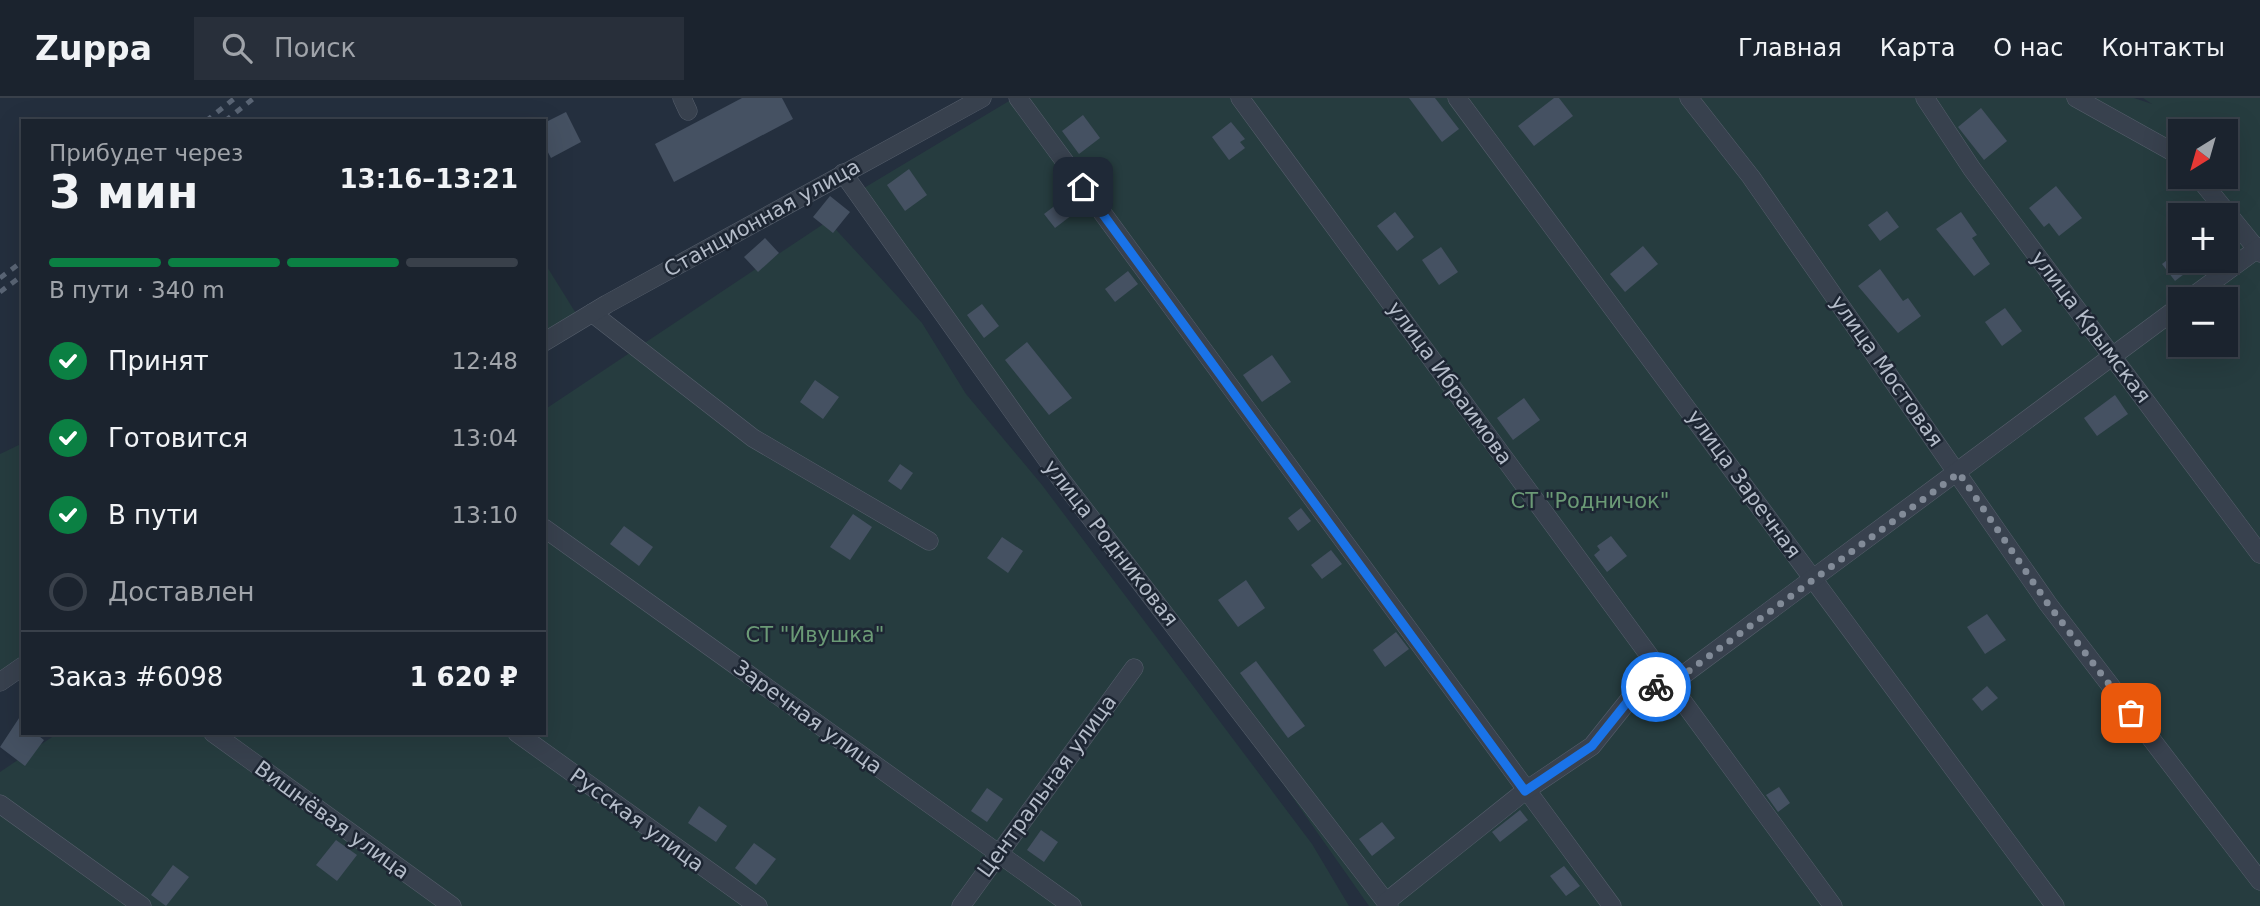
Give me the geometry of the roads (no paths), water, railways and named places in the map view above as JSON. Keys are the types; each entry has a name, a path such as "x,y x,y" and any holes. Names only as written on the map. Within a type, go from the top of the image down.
{"street":[{"name":"Станционная улица","path":"546,341 843,173 982,98"},
{"path":"1018,98 1612,906"},
{"name":"улица Ибраимова","path":"1240,98 1833,906"},
{"name":"улица Заречная","path":"1457,98 2055,906"},
{"name":"улица Мостовая","path":"1689,98 1751,177 2048,604 2260,881"},
{"name":"улица Крымская","path":"1925,98 1972,169 2260,554"},
{"path":"2076,98 2168,149"},
{"name":"улица Родниковая","path":"843,173 1060,478 1387,904"},
{"path":"2206,287 2259,250 2208,189"},
{"path":"592,313 753,438 929,541"},
{"path":"1387,904 1525,791 1592,746 1636,691 1671,684 1959,473 2168,315"},
{"name":"Заречная улица","path":"546,529 1072,906"},
{"path":"0,682 21,667"},
{"name":"Центральная улица","path":"961,906 1134,668"},
{"name":"Вишнёвая улица","path":"216,735 452,906"},
{"name":"Русская улица","path":"520,735 758,906"},
{"path":"0,804 142,906"}],"railway":[{"path":"209,119 235,98"},
{"path":"228,119 254,98"},
{"path":"0,278 21,262"},
{"path":"0,292 21,276"}],"park label":[{"name":"СТ \"Родничок\"","path":"1590,501"},
{"name":"СТ \"Ивушка\"","path":"815,635"}]}
